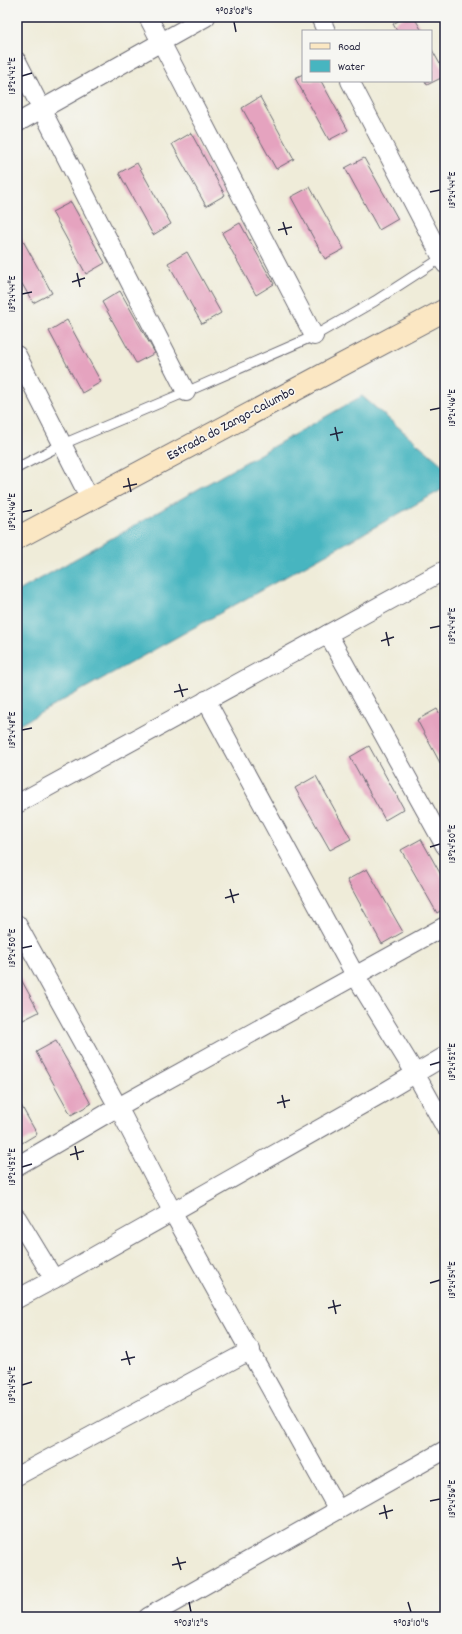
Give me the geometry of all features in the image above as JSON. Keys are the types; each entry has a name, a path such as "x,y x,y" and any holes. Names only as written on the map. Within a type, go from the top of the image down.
{"main road":[{"name":"Estrada do Zango-Calumbo","path":"17,538 445,310"}],"street":[{"path":"148,17 314,336"},
{"path":"17,123 206,17"},
{"path":"320,17 326,30"},
{"path":"17,60 186,392"},
{"path":"351,82 444,260"},
{"path":"17,355 90,499"},
{"path":"17,804 445,570"},
{"path":"328,634 445,846"},
{"path":"206,700 355,975 415,1073 445,1127"},
{"path":"17,924 118,1107 172,1211 251,1350 338,1510"},
{"path":"17,1166 118,1107 445,926"},
{"path":"17,1299 445,1056"},
{"path":"17,1218 54,1279"},
{"path":"17,1476 251,1350"},
{"path":"154,1616 445,1450"}],"lane":[{"path":"17,468 63,444 314,336 444,260"}],"water":[{"path":"362,396 445,467 445,488 17,726 17,592"}],"building":[{"path":"405,17 414,17 421,30 396,30 393,24"},
{"path":"432,50 445,73 445,76 427,85 426,82 432,82"},
{"path":"302,74 302,82 322,82 348,130 329,140 295,78"},
{"path":"260,97 294,159 276,169 242,108"},
{"path":"191,133 225,195 206,206 172,144"},
{"path":"364,158 398,219 379,230 345,168"},
{"path":"137,163 171,224 153,235 119,173"},
{"path":"310,187 344,249 325,259 291,197"},
{"path":"71,202 105,263 86,274 52,212"},
{"path":"240,223 274,284 256,295 222,233"},
{"path":"17,230 52,293 33,303 17,275"},
{"path":"187,252 221,313 202,324 168,263"},
{"path":"120,291 155,353 136,363 102,302"},
{"path":"67,320 101,382 82,393 49,331"},
{"path":"437,709 445,723 445,772 417,720"},
{"path":"369,746 404,809 385,820 350,757"},
{"path":"316,776 351,839 330,850 295,788"},
{"path":"421,839 445,882 445,908 437,913 401,850"},
{"path":"367,869 403,932 382,944 347,880"},
{"path":"17,972 39,1012 19,1022 17,1018"},
{"path":"56,1041 91,1104 71,1115 36,1052"},
{"path":"17,1098 37,1134 17,1146"}]}
